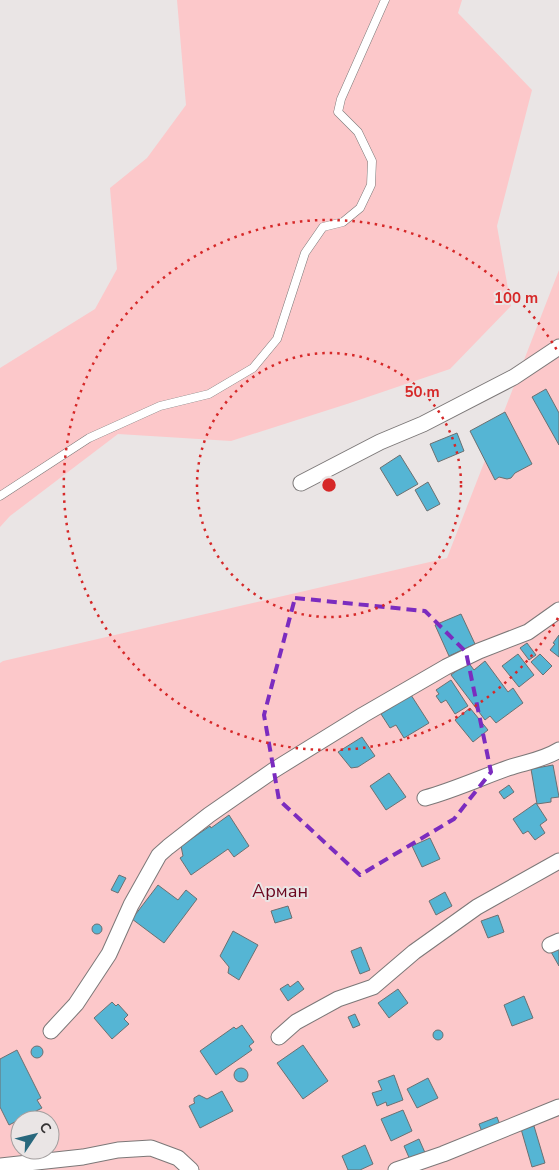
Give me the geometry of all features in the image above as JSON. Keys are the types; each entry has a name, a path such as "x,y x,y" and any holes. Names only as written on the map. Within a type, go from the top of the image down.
{"street":[{"path":"301,483 380,442 424,424 514,377 559,348"},
{"path":"51,1031 76,1004 109,954 131,905 159,855 168,847 208,815 274,770 363,715 446,667 479,651 528,632 559,610"},
{"path":"425,798 452,791 508,768 548,757 559,750"},
{"path":"279,1038 296,1022 338,999 373,987 414,952 477,907 559,862"},
{"path":"396,1170 443,1154 559,1107"},
{"path":"0,1166 84,1157 118,1150 151,1148 178,1158 191,1170"}],"lane":[{"path":"0,496 89,438 160,406 209,394 253,368 277,339 305,254 323,227 344,222 360,208 371,185 372,160 358,132 338,112 341,100 385,0"}],"highlighted area":[{"path":"295,598 425,611 466,652 491,772 454,819 360,875 279,800 264,715"}],"green space":[{"path":"177,0 462,0 458,13 532,90 497,226 511,306 450,369 350,403 231,441 118,434 10,516 0,527 0,368 95,309 117,269 110,188 147,158 186,105"},
{"name":"Арман","path":"559,270 559,1170 0,1170 0,663 447,558"}],"building":[{"path":"546,389 559,413 559,445 532,397"},
{"path":"505,412 532,464 515,473 511,478 499,477 495,480 470,431"},
{"path":"457,433 464,451 438,462 430,444"},
{"path":"400,455 418,484 397,496 380,468"},
{"path":"428,482 440,504 427,511 415,490"},
{"path":"461,614 475,644 449,656 435,625"},
{"path":"559,635 559,657 550,650"},
{"path":"527,643 536,655 529,660 520,648"},
{"path":"518,654 534,675 519,687 502,666"},
{"path":"540,654 552,666 543,675 531,662"},
{"path":"485,661 508,692 513,688 523,703 496,723 490,716 485,720 451,675 468,662 474,670"},
{"path":"451,680 468,706 455,714 446,700 441,703 436,696 439,694 436,690"},
{"path":"411,695 429,723 404,738 396,725 390,728 381,714"},
{"path":"470,708 488,730 473,742 455,720"},
{"path":"362,737 375,756 358,767 351,768 338,752"},
{"path":"553,765 559,797 551,798 551,802 537,804 531,769"},
{"path":"389,773 406,797 386,810 370,786"},
{"path":"509,785 514,792 504,799 499,792"},
{"path":"536,803 547,820 540,825 545,833 535,840 528,831 523,834 513,819"},
{"path":"229,815 249,846 234,857 228,849 191,875 180,858 183,856 181,846"},
{"path":"430,838 440,859 422,867 412,846"},
{"path":"119,875 126,878 118,893 111,890"},
{"path":"158,885 178,900 186,890 197,899 164,943 132,919"},
{"path":"445,892 452,906 436,915 429,901"},
{"path":"288,906 292,918 275,923 271,911"},
{"path":"498,915 504,932 488,938 481,921"},
{"path":"97,924 102,929 97,934 92,929"},
{"path":"233,931 258,945 239,980 228,973 229,967 220,956"},
{"path":"361,947 370,970 360,974 351,951"},
{"path":"559,948 559,966 551,952"},
{"path":"298,981 304,989 288,1001 280,989 288,984 290,987"},
{"path":"398,989 408,1003 389,1018 378,1003"},
{"path":"524,996 533,1018 512,1026 504,1005"},
{"path":"112,1002 116,1006 118,1004 128,1015 124,1019 129,1024 112,1039 94,1018"},
{"path":"355,1014 360,1025 353,1028 348,1017"},
{"path":"242,1025 254,1042 249,1046 252,1050 216,1075 200,1051 234,1027 236,1029"},
{"path":"438,1030 443,1035 438,1040 433,1035"},
{"path":"303,1045 328,1081 303,1099 277,1063"},
{"path":"39,1046 42,1047 42,1057 35,1058 32,1057 31,1050 32,1047"},
{"path":"17,1050 41,1098 37,1100 42,1108 38,1110 10,1110 9,1125 0,1107 0,1059"},
{"path":"238,1068 244,1068 248,1075 244,1082 238,1082 234,1078 234,1072"},
{"path":"394,1075 403,1100 387,1106 386,1102 377,1106 372,1093 382,1090 378,1081"},
{"path":"428,1078 438,1098 417,1108 407,1089"},
{"path":"222,1091 233,1111 200,1128 189,1106 195,1103 194,1098 199,1095 207,1099"},
{"path":"403,1110 412,1131 391,1141 381,1119"},
{"path":"497,1117 500,1125 482,1132 479,1124"},
{"path":"534,1126 545,1163 532,1167 521,1129"},
{"path":"419,1139 426,1155 411,1162 404,1146"},
{"path":"365,1145 373,1164 360,1170 348,1170 342,1156"}]}
